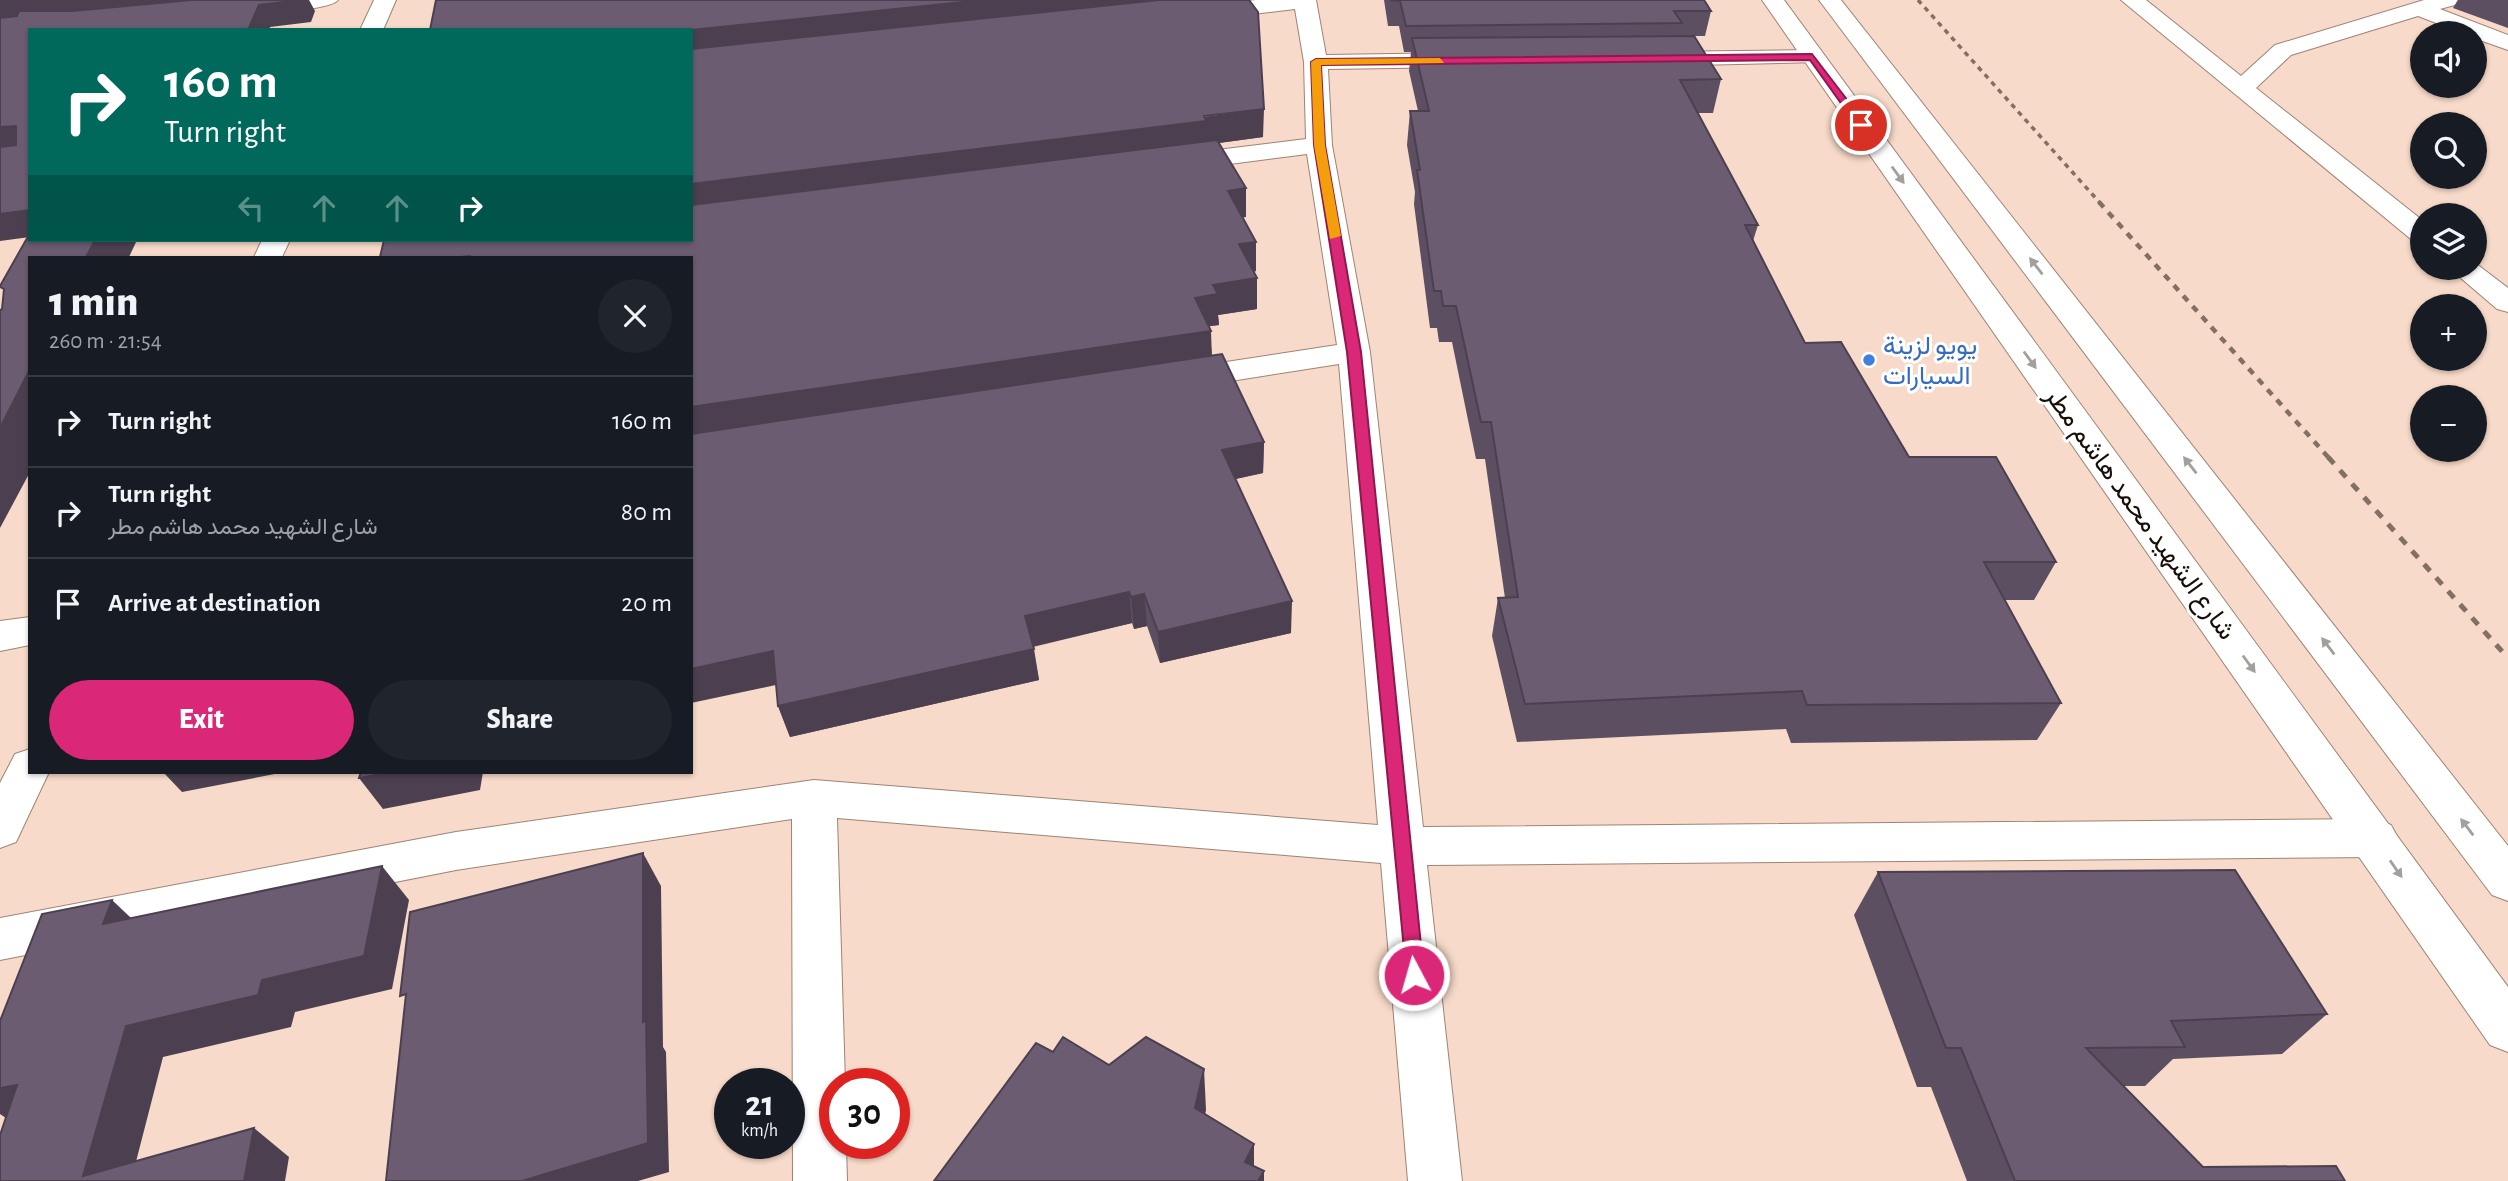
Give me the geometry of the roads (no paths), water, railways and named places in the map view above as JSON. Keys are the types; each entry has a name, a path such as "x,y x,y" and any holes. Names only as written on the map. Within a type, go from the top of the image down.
{"street":[{"path":"232,9 327,0"},
{"path":"372,28 385,0"},
{"name":"شارع الشهيد محمد هاشم مطر","path":"1773,0 2375,838 2508,1028"},
{"path":"1830,0 2508,881"},
{"path":"2132,0 2410,224"},
{"path":"2240,89 2283,50 2447,0"},
{"path":"1183,15 1305,1 1316,62 1319,145 1354,352 1435,1181"},
{"path":"2420,9 2508,43"},
{"path":"1633,59 1812,57"},
{"path":"1316,62 1482,60"},
{"path":"1156,166 1319,145"},
{"path":"2479,280 2508,303"},
{"path":"1147,384 1354,352"},
{"path":"0,636 28,631"},
{"path":"0,829 28,770"},
{"path":"0,939 456,851 814,798 1401,846 2375,838"},
{"path":"814,798 820,1181"}],"railway":[{"path":"1918,0 2101,204"},
{"path":"2099,202 2329,458"},
{"path":"2328,457 2508,658"}],"place":[{"name":"يويو لزينة السيارات","path":"1869,360"}]}
